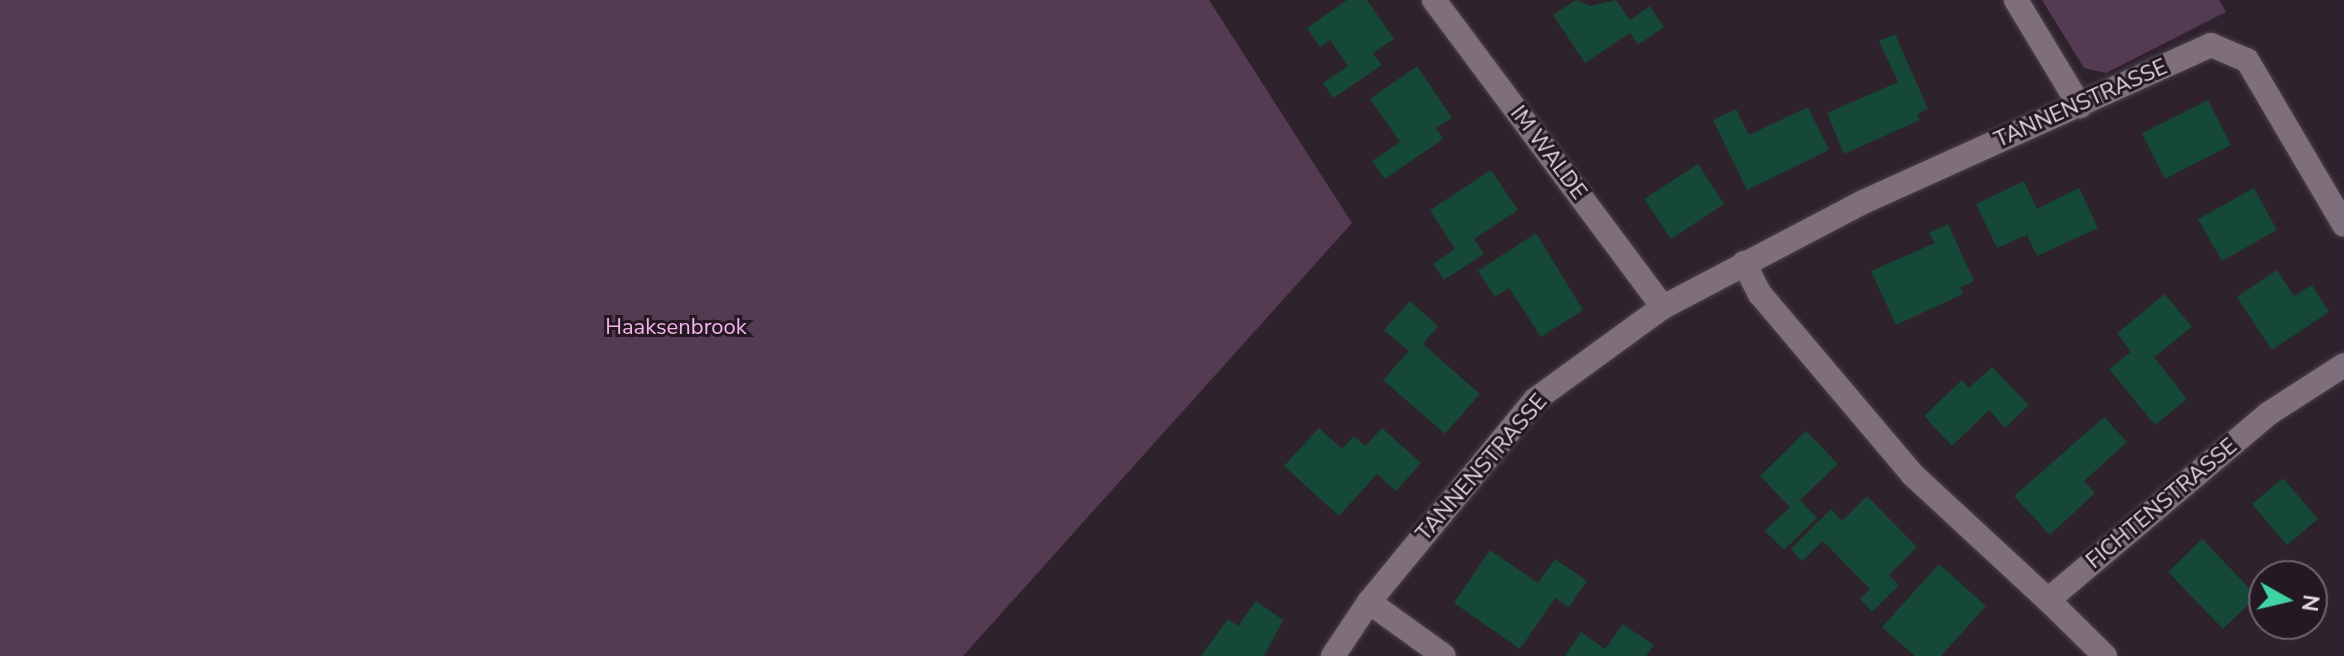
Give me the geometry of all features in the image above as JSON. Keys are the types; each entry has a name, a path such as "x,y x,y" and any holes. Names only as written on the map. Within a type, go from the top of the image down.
{"street":[{"name":"IM WALDE","path":"1434,0 1663,307"},
{"path":"2016,0 2080,106"},
{"name":"TANNENSTRASSE","path":"1333,656 1369,602 1535,400 1663,307 1861,203 2211,45 2247,60 2344,225"},
{"path":"1744,263 1760,294 1913,475 2105,656"},
{"name":"FICHTENSTRASSE","path":"2048,600 2268,414 2344,365"},
{"path":"1369,602 1444,656"}],"green space":[{"name":"Haaksenbrook","path":"0,0 1209,0 1352,223 963,656 0,656"},
{"path":"2042,0 2219,0 2226,12 2106,73 2084,68"}],"building":[{"path":"1347,0 1367,0 1394,39 1373,53 1382,65 1333,98 1323,83 1348,66 1330,40 1320,47 1307,28"},
{"path":"1576,0 1590,6 1616,0 1630,20 1650,6 1664,27 1638,45 1630,33 1585,63 1553,15"},
{"path":"1895,34 1928,109 1917,114 1920,120 1844,154 1827,113 1898,82 1879,41"},
{"path":"1417,66 1452,118 1436,128 1443,139 1385,179 1372,161 1400,142 1370,99"},
{"path":"2208,100 2231,145 2165,179 2142,133"},
{"path":"1808,107 1829,150 1747,190 1713,120 1736,109 1749,135"},
{"path":"1698,164 1724,204 1671,239 1644,199"},
{"path":"1491,170 1518,210 1474,239 1484,254 1444,280 1433,264 1455,249 1430,210"},
{"path":"2024,181 2037,209 2079,188 2098,228 2037,256 2027,235 1997,248 1976,204"},
{"path":"2254,188 2277,230 2222,261 2198,219"},
{"path":"1948,224 1974,281 1960,288 1963,294 1896,325 1871,271 1935,243 1929,233"},
{"path":"1536,233 1583,310 1541,337 1509,288 1495,297 1478,271"},
{"path":"2277,270 2294,296 2312,285 2329,312 2272,350 2237,297"},
{"path":"2165,294 2192,327 2154,357 2187,399 2155,425 2109,369 2131,352 2117,333"},
{"path":"1410,301 1438,326 1423,344 1480,394 1445,434 1383,380 1409,351 1384,330"},
{"path":"1992,367 2029,405 2005,428 1989,410 1952,446 1924,416 1962,380 1969,388"},
{"path":"2104,417 2127,442 2084,481 2095,493 2050,535 2014,496"},
{"path":"1319,428 1342,449 1354,436 1365,446 1382,428 1421,463 1396,491 1377,474 1339,516 1284,466"},
{"path":"1806,431 1838,464 1800,500 1817,518 1784,550 1765,531 1790,507 1760,476"},
{"path":"2283,478 2318,519 2287,545 2252,504"},
{"path":"1867,496 1917,547 1889,575 1899,585 1872,612 1860,599 1870,589 1823,541 1802,561 1791,549 1831,509 1842,521"},
{"path":"2202,539 2248,587 2248,605 2223,629 2168,572"},
{"path":"1490,550 1538,583 1555,559 1587,581 1569,607 1555,598 1520,649 1454,603"},
{"path":"1939,564 1986,606 1941,656 1915,656 1882,627"},
{"path":"1256,601 1283,620 1264,656 1201,656 1228,619 1238,626"},
{"path":"1623,624 1654,645 1646,656 1565,656 1581,632 1605,649"}]}
